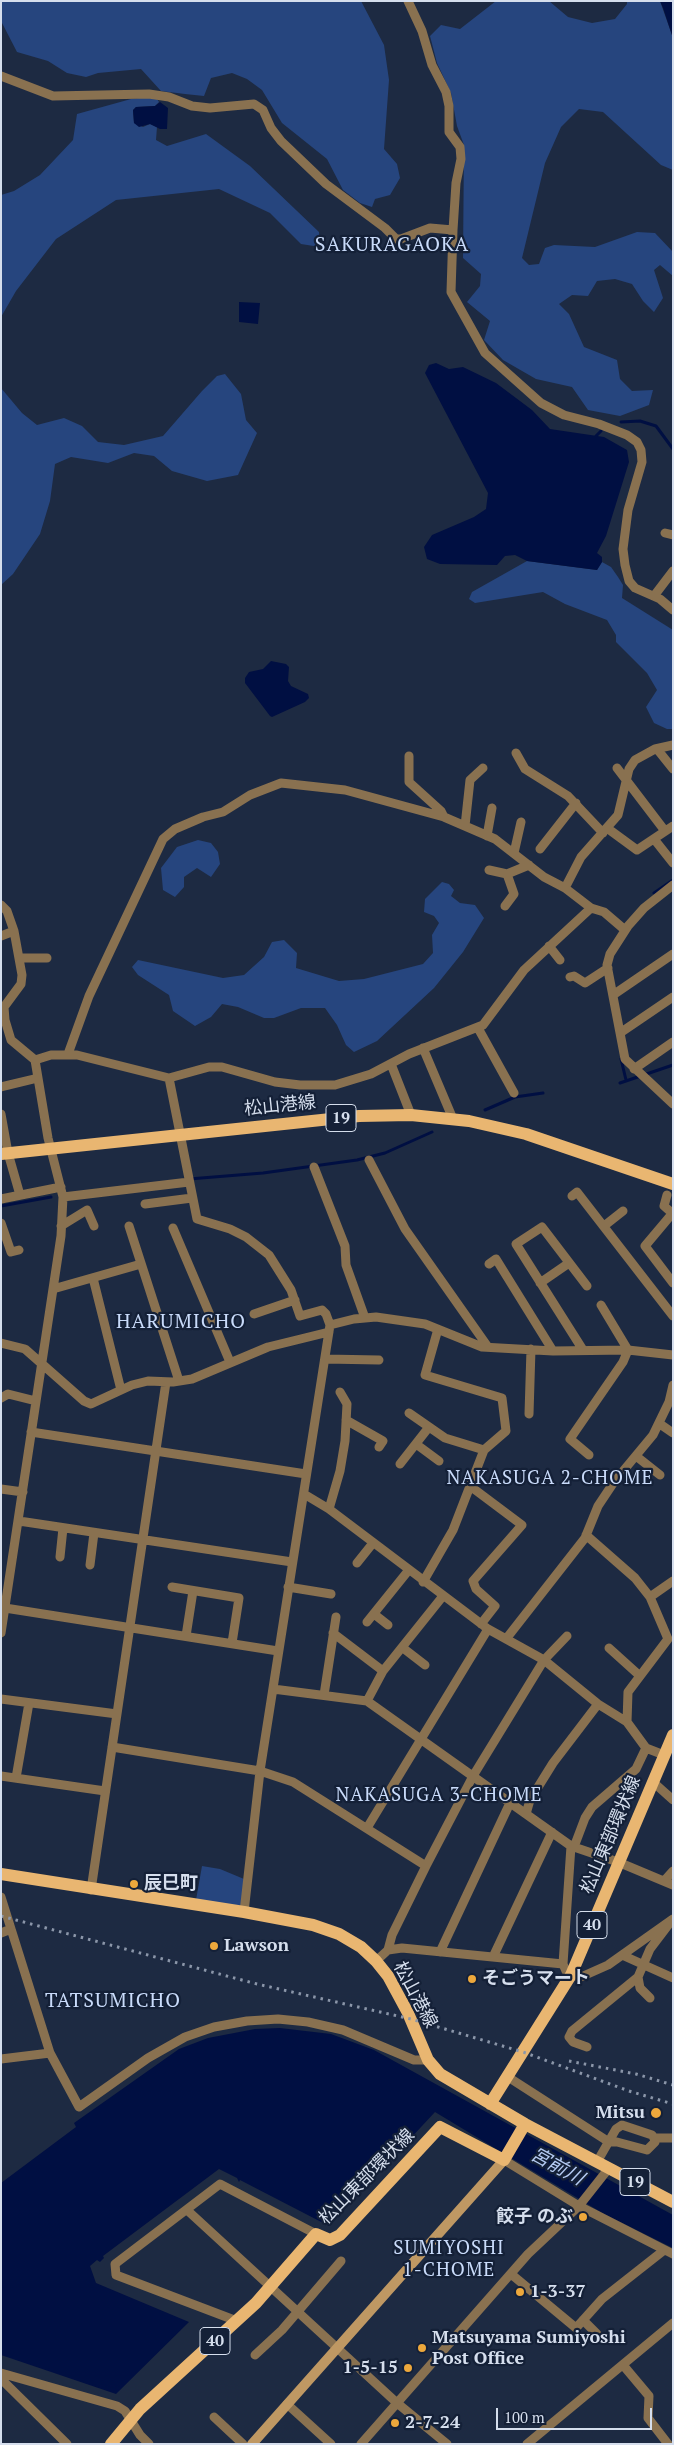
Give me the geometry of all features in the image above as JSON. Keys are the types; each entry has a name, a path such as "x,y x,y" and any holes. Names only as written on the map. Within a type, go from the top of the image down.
{"main road":[{"name":"松山港線","path":"5,1154 359,1116 412,1115 453,1120 526,1134 670,1190"},
{"name":"松山東部環状線","path":"490,2104 571,1975 673,1735"},
{"name":"松山港線","path":"1,1874 91,1890 244,1912 313,1925 339,1934 361,1947 388,1976 408,2013 428,2060 440,2074 490,2104 523,2128 597,2162 606,2172 673,2202"},
{"name":"松山東部環状線","path":"111,2444 140,2409 237,2322 316,2234 330,2240 340,2235 440,2127 506,2157"},
{"path":"506,2157 523,2128"}],"street":[{"path":"408,1 422,31 432,66 446,92 449,132 460,147 461,159 456,183 453,230 451,292 485,353 529,393 553,410 599,424 627,435 637,442 641,450 642,462 628,510 623,549 629,581 644,593 654,596 673,610"},
{"path":"1,76 53,96 149,94 169,97 192,106 201,107 254,104 263,110 271,128 281,141 320,179 386,228 396,239 401,239 430,228 453,230"},
{"path":"654,596 673,571"},
{"path":"565,888 581,857 606,831 618,815 628,781 629,770 635,760 642,754 673,745"},
{"path":"657,749 673,768"},
{"path":"516,753 525,769 576,803 606,831 637,850 669,829 617,768"},
{"path":"409,756 409,782 441,811 444,818"},
{"path":"465,826 470,780 483,768"},
{"path":"68,1054 89,996 163,839 175,829 203,817 223,812 250,795 281,783 345,790 444,818 465,826 488,836 514,853 544,877 565,888 591,908 604,912 625,930"},
{"path":"540,849 545,835 576,803"},
{"path":"488,836 492,808"},
{"path":"514,853 521,822"},
{"path":"654,839 673,863"},
{"path":"489,870 507,874 529,865"},
{"path":"505,906 514,894 507,874"},
{"path":"672,887 644,908 625,930 610,954 608,968 625,1060 673,1104"},
{"path":"1,905 7,911 14,932 21,984 3,1006 5,1020 12,1040 35,1060 51,1149 62,1187 62,1226 1,1633"},
{"path":"35,1060 50,1055 68,1054 169,1078 209,1067 222,1067 275,1082 300,1085 334,1085 371,1074 423,1048 478,1028 490,1017 524,970 591,908"},
{"path":"1,936 14,932"},
{"path":"549,946 560,960"},
{"path":"613,995 673,954"},
{"path":"19,958 47,958"},
{"path":"570,978 574,976 585,983 608,968"},
{"path":"620,1033 673,997"},
{"path":"478,1028 514,1093"},
{"path":"634,1069 673,1042"},
{"path":"423,1048 453,1120"},
{"path":"391,1064 412,1115"},
{"path":"1,1087 38,1078"},
{"path":"169,1078 197,1219 230,1229 246,1237 269,1255 291,1290 300,1316 322,1310 326,1314 330,1328 260,1771 244,1912"},
{"path":"1,1114 5,1154 20,1195"},
{"path":"369,1160 405,1229 488,1347"},
{"path":"314,1167 345,1246 346,1265 364,1318"},
{"path":"62,1197 189,1182"},
{"path":"1,1199 62,1187"},
{"path":"670,1190 664,1206 672,1214 645,1246 673,1282"},
{"path":"572,1196 577,1192 673,1316"},
{"path":"145,1204 192,1198"},
{"path":"62,1226 87,1210 94,1226"},
{"path":"604,1226 623,1211"},
{"path":"1,1223 11,1252 19,1250"},
{"path":"128,1226 179,1381"},
{"path":"583,1350 516,1244 542,1227 587,1286"},
{"path":"173,1228 230,1362"},
{"path":"489,1264 496,1259 553,1350"},
{"path":"540,1283 569,1263"},
{"path":"53,1289 141,1264"},
{"path":"93,1278 121,1390"},
{"path":"254,1314 295,1300"},
{"path":"601,1305 628,1350"},
{"path":"1,1343 25,1349 84,1401 91,1404 121,1390 148,1382 192,1379 268,1347 364,1318 376,1317 425,1324 488,1347 553,1350 628,1350 673,1355"},
{"path":"423,1582 453,1530 484,1450 506,1430 502,1398 426,1375 438,1329"},
{"path":"529,1414 531,1349"},
{"path":"589,1455 570,1439 623,1362 628,1350"},
{"path":"325,1359 378,1360"},
{"path":"91,1890 166,1382"},
{"path":"506,1639 586,1535 598,1506 660,1424 669,1402 673,1385"},
{"path":"329,1509 340,1471 346,1420 347,1404 340,1392"},
{"path":"1,1398 8,1394 36,1401"},
{"path":"409,1413 446,1438 484,1450"},
{"path":"346,1420 384,1441 379,1447"},
{"path":"660,1424 673,1433"},
{"path":"400,1464 429,1427"},
{"path":"31,1432 306,1474"},
{"path":"416,1444 438,1461"},
{"path":"636,1456 660,1475"},
{"path":"367,1828 422,1741 495,1606 476,1589 474,1581 522,1525 470,1486"},
{"path":"1,1489 23,1492"},
{"path":"304,1494 329,1509 408,1571 485,1626 544,1660 598,1704 627,1722 646,1748 664,1755"},
{"path":"18,1521 292,1562"},
{"path":"60,1557 64,1528"},
{"path":"90,1565 94,1533"},
{"path":"586,1535 635,1578 650,1598 670,1643 628,1692 627,1722"},
{"path":"357,1563 372,1543"},
{"path":"367,1622 408,1571"},
{"path":"650,1598 673,1581"},
{"path":"172,1587 238,1598 232,1643"},
{"path":"288,1587 331,1594"},
{"path":"186,1636 193,1591"},
{"path":"367,1701 383,1671 443,1596"},
{"path":"5,1608 278,1651"},
{"path":"374,1614 388,1625"},
{"path":"324,1695 336,1618"},
{"path":"333,1632 383,1671"},
{"path":"376,1961 388,1950 392,1935 473,1776 544,1660 567,1636"},
{"path":"403,1648 425,1665"},
{"path":"609,1648 640,1676"},
{"path":"274,1688 367,1701 572,1846 618,1862 668,1883 673,1871"},
{"path":"1,1699 117,1714"},
{"path":"16,1778 29,1702"},
{"path":"526,1814 530,1800 552,1763 598,1704"},
{"path":"112,1747 260,1771 292,1782 426,1866"},
{"path":"646,1748 636,1769 592,1807 572,1846 563,1964 566,1971 571,1975 581,1977 591,1974 622,1955 672,1919"},
{"path":"1,1776 105,1791"},
{"path":"653,1782 673,1800"},
{"path":"440,1952 510,1803"},
{"path":"493,1957 552,1832"},
{"path":"1,1897 50,2053 79,2107 148,2058 185,2037 214,2027 247,2021 278,2019 308,2022 343,2030 414,2060 428,2060"},
{"path":"650,1998 640,1988 638,1978 654,1944 672,1919"},
{"path":"1,1932 11,1929"},
{"path":"388,1950 402,1948 563,1964"},
{"path":"622,1955 673,1978"},
{"path":"587,2047 573,2042 569,2037 572,2031 638,1978"},
{"path":"1,2060 43,2056 50,2053"},
{"path":"508,2077 609,2142 617,2142 647,2150 655,2142 654,2138"},
{"path":"597,2162 616,2129 622,2125 652,2135 654,2138 673,2138"},
{"path":"252,2444 506,2157 581,2204 663,2251 673,2254"},
{"path":"361,2444 528,2254 581,2204 606,2172"},
{"path":"237,2322 116,2275 115,2264 220,2184 316,2234"},
{"path":"186,2210 337,2346 397,2404 447,2444"},
{"path":"511,2274 576,2328 602,2299 663,2251"},
{"path":"255,2354 299,2312 341,2261"},
{"path":"583,2320 597,2334"},
{"path":"527,2444 672,2325"},
{"path":"623,2365 648,2396 648,2418 668,2444"},
{"path":"1,2373 117,2406 125,2411 140,2435 149,2444"},
{"path":"1,2380 66,2444"},
{"path":"287,2404 330,2444"},
{"path":"214,2417 243,2444"}],"shaded area":[{"path":"1,1 361,1 384,45 389,80 384,149 397,164 400,178 390,195 375,199 372,207 360,203 343,190 327,159 282,123 262,90 247,79 232,73 211,78 204,96 161,91 141,69 98,73 86,77 67,73 48,61 17,52 1,21"},
{"path":"496,1 549,1 568,17 592,23 615,19 627,4 627,1 660,1 673,38 673,170 661,165 603,112 579,109 561,127 545,163 522,258 529,265 539,264 545,248 554,245 595,247 637,232 655,233 673,252 673,276 660,265 654,270 663,298 654,312 643,301 632,284 615,279 597,281 588,296 572,295 559,304 569,314 584,347 617,360 620,379 632,391 653,390 649,405 620,416 588,410 572,387 536,379 503,360 484,340 490,321 467,302 480,286 481,274 463,258 464,145 457,126 451,93 437,63 430,36 441,25 460,29"},
{"path":"148,97 157,99 159,102 155,106 136,107 133,110 134,123 143,127 150,124 157,127 156,140 167,146 206,134 250,166 319,232 320,247 301,244 270,213 219,189 116,200 56,239 16,291 1,317 1,195 14,191 40,175 73,140 77,114 131,99"},
{"path":"225,374 241,394 246,420 257,433 238,475 207,481 172,471 154,456 134,453 108,463 71,457 55,464 50,501 40,534 13,574 1,585 1,388 22,413 37,425 64,418 82,426 98,442 124,445 163,436 217,376"},
{"path":"527,561 597,570 602,562 611,567 623,585 622,598 673,630 673,729 667,729 654,723 646,707 657,690 647,673 616,642 616,635 607,620 565,604 543,592 475,603 469,599 472,592"},
{"path":"198,840 211,843 218,852 220,864 211,877 197,868 184,877 184,887 175,897 163,890 161,868 177,847"},
{"path":"442,882 449,884 454,890 451,896 460,903 475,905 484,918 463,952 434,988 377,1041 354,1052 346,1045 337,1025 325,1008 301,1008 274,1018 264,1018 238,1007 222,1004 211,1017 195,1026 173,1011 169,995 138,975 132,967 138,960 223,978 244,975 264,957 272,942 284,940 297,953 296,968 339,981 364,979 423,964 433,953 432,935 439,923 434,916 424,912 425,899"},
{"path":"202,1866 220,1869 244,1879 241,1907 196,1900"}],"water":[{"path":"660,1 673,1 673,38 663,8"},
{"path":"160,102 168,108 167,129 160,129 150,124 139,127 134,123 133,110 136,107 155,106"},
{"path":"239,302 260,303 258,324 239,322"},
{"path":"436,363 449,369 463,367 496,383 532,410 550,429 604,437 627,450 629,462 606,536 597,553 602,557 602,562 597,570 527,561 515,555 505,556 497,565 440,564 427,559 424,547 432,535 474,517 486,509 488,493 425,373 429,365"},
{"path":"271,661 286,664 289,667 288,681 291,686 308,694 309,698 305,702 272,717 245,683 245,678 249,672 263,669"},
{"name":"宮前川","path":"280,2028 331,2034 374,2050 673,2215 673,2248 604,2214 435,2112 329,2226 240,2180 239,2182 237,2178 219,2169 103,2256 104,2258 100,2262 97,2260 90,2266 96,2283 189,2322 116,2394 1,2355 1,2183 76,2127 74,2123 179,2049 208,2038 255,2029"}],"waterway":[{"path":"621,422 640,421 656,426 673,449"},
{"path":"596,436 601,431"},
{"path":"654,893 673,880"},
{"path":"621,1059 626,1080"},
{"path":"620,1083 673,1065"},
{"path":"485,1110 515,1097 543,1093"},
{"path":"189,1179 263,1173 357,1160 385,1153 432,1132"},
{"path":"1,1206 51,1197"}],"railway":[{"path":"1,1916 257,1984 411,2019 523,2052 629,2091 673,2104"},
{"path":"569,2061 636,2074 673,2085"}],"place":[{"name":"辰巳町","path":"134,1884"},
{"name":"Lawson","path":"214,1946"},
{"name":"そごうマート","path":"472,1979"},
{"name":"Mitsu","path":"656,2113"},
{"name":"餃子 のぶ","path":"583,2217"},
{"name":"1-3-37","path":"520,2292"},
{"name":"Matsuyama Sumiyoshi Post Office","path":"422,2348"},
{"name":"1-5-15","path":"408,2368"},
{"name":"2-7-24","path":"395,2423"}],"district":[{"name":"SAKURAGAOKA","path":"392,245"},
{"name":"HARUMICHO","path":"181,1322"},
{"name":"NAKASUGA 2-CHOME","path":"550,1479"},
{"name":"NAKASUGA 3-CHOME","path":"439,1796"},
{"name":"TATSUMICHO","path":"113,2001"},
{"name":"SUMIYOSHI 1-CHOME","path":"449,2260"}]}
